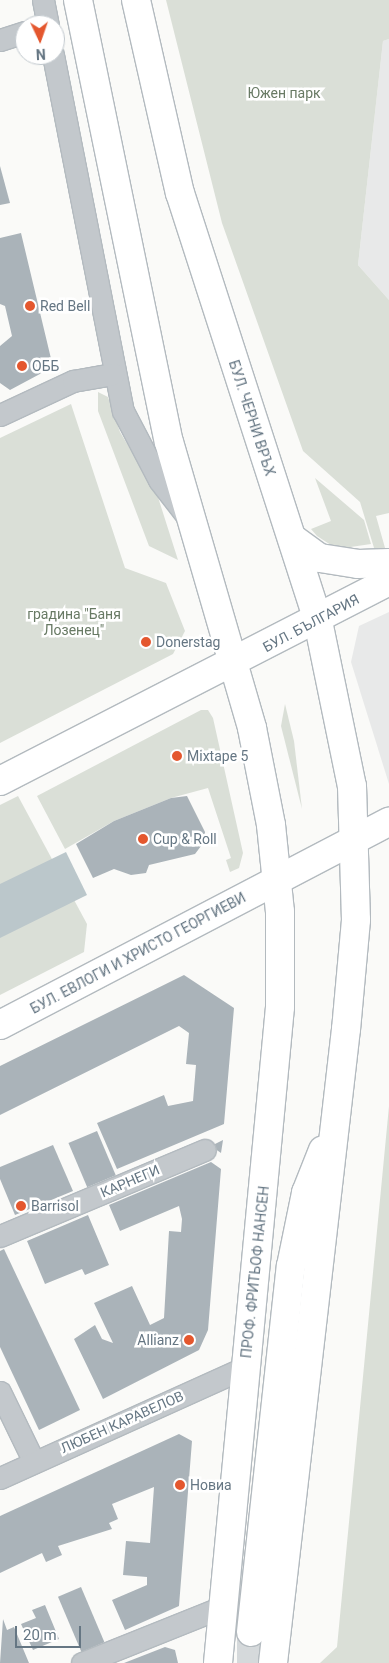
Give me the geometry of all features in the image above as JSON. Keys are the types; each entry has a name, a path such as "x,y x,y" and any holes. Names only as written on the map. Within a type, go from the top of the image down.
{"main road":[{"path":"78,0 169,442 233,663 262,775 277,882 389,822"},
{"name":"БУЛ. ЧЕРНИ ВРЪХ","path":"136,0 180,193 318,621 343,723 356,838"},
{"path":"292,538 320,558 358,564 389,562"},
{"name":"БУЛ. БЪЛГАРИЯ","path":"233,663 318,621 389,581"},
{"path":"0,781 233,663"},
{"path":"272,1663 338,1110 356,920 356,838"},
{"name":"БУЛ. ЕВЛОГИ И ХРИСТО ГЕОРГИЕВИ","path":"0,1026 277,882"},
{"name":"ПРОФ. ФРИТЬОФ НАНСЕН","path":"218,1663 280,1007 277,882"},
{"path":"251,1632 296,1235 306,1194 338,1110"}],"street":[{"path":"43,0 46,15"},
{"path":"0,40 15,35"},
{"path":"55,65 113,374 134,434 159,480 194,525"},
{"path":"2,412 73,381 113,374"},
{"name":"КАРНЕГИ","path":"0,1236 205,1150"},
{"name":"ЛЮБЕН КАРАВЕЛОВ","path":"0,1478 246,1367"},
{"path":"0,1392 34,1462"},
{"path":"82,1663 222,1607"}],"shaded area":[{"path":"389,39 389,300 358,265 383,41"},
{"path":"389,612 389,784 351,662 359,626"},
{"path":"66,852 87,895 0,938 0,884"}],"green space":[{"name":"Южен парк","path":"166,0 389,0 389,39 383,41 358,265 389,300 389,513 376,516 389,562 389,597 360,502 303,451 222,223"},
{"path":"98,392 108,397 120,432 157,494 178,560 149,546 98,411"},
{"name":"градина \"Баня Лозенец\"","path":"71,404 125,568 166,583 185,631 173,654 0,743 0,438"},
{"path":"315,478 364,520 371,544 337,549 317,536 311,529 331,521"},
{"path":"285,704 294,741 302,809 281,726"},
{"path":"201,710 208,710 213,718 243,853 239,868 230,872 226,860 231,858 208,788 171,798 114,821 65,849 37,796"},
{"path":"18,796 87,924 84,952 0,995 0,805"},
{"path":"389,1106 389,1663 320,1663 337,1647"}],"building":[{"path":"0,166 10,203 0,205"},
{"path":"21,233 53,367 10,390 0,383 0,346 12,336 5,306 0,304 0,238"},
{"name":"Cup & Roll","path":"187,796 205,832 204,842 195,854 149,865 146,873 131,875 114,869 93,878 76,844 114,821 171,798"},
{"path":"184,975 234,1008 224,1124 117,1169 97,1123 164,1095 168,1106 193,1101 196,1065 186,1064 189,1033 179,1026 0,1115 0,1066"},
{"path":"97,1131 116,1175 87,1187 68,1143"},
{"path":"223,1140 221,1153 211,1146"},
{"path":"53,1145 73,1191 15,1215 0,1179 0,1167"},
{"path":"211,1162 221,1169 208,1330 199,1350 103,1399 74,1339 95,1325 102,1339 113,1343 94,1303 132,1286 150,1325 164,1318 169,1231 181,1232 182,1219 179,1206 120,1231 109,1205"},
{"path":"88,1215 109,1265 85,1275 82,1269 45,1284 27,1241"},
{"path":"4,1249 80,1410 39,1430 0,1347 0,1251"},
{"path":"179,1434 192,1441 179,1606 125,1630 112,1600 147,1585 147,1577 123,1575 126,1541 150,1543 154,1487 112,1504 118,1519 109,1523 112,1529 58,1546 62,1555 46,1562 42,1553 0,1573 0,1516"},
{"path":"81,1587 104,1642 81,1652 58,1597"},
{"path":"45,1605 59,1639 33,1650 21,1624 36,1618 32,1610"},
{"path":"3,1619 7,1630 14,1627 29,1663 0,1663"},
{"path":"165,1647 175,1650 178,1663 124,1663"}],"tunnel":[{"path":"251,1632 251,1663"}],"place":[{"name":"Red Bell","path":"30,306"},
{"name":"ОББ","path":"22,366"},
{"name":"Donerstag","path":"146,642"},
{"name":"Mixtape 5","path":"177,756"},
{"name":"Cup & Roll","path":"143,839"},
{"name":"Barrisol","path":"21,1206"},
{"name":"Allianz","path":"189,1340"},
{"name":"Новиа","path":"180,1485"}]}
